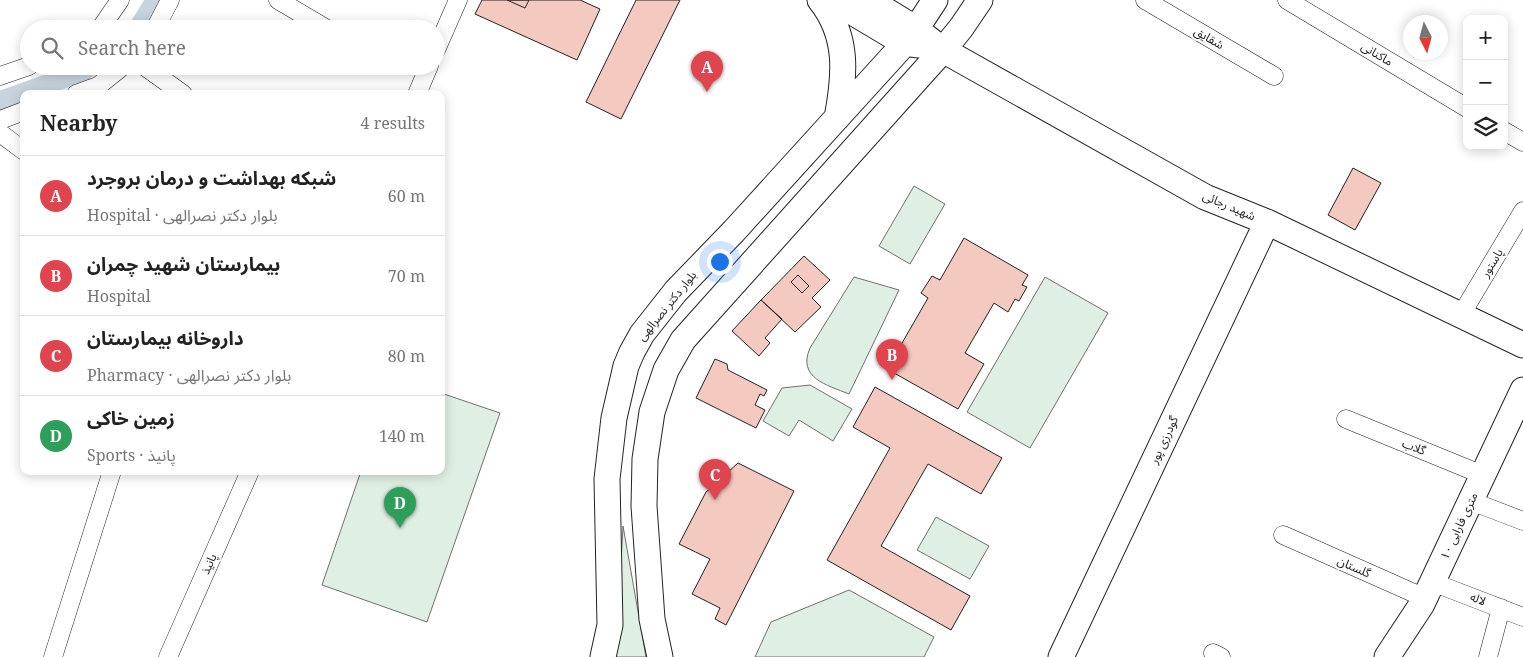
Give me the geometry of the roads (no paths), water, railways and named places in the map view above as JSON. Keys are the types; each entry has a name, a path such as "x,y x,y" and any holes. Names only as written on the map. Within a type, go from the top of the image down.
{"main road":[{"path":"820,0 831,15 835,25 843,58 843,86 837,118"},
{"name":"شهید رجائی","path":"832,0 943,50 1205,197 1267,222 1523,345"},
{"name":"شهید رجائی","path":"869,0 911,35"},
{"name":"بلوار دکتر نصرالهی","path":"603,657 610,625 607,479 614,418 626,366 642,334 676,291 837,118 911,35 935,0"},
{"path":"660,657 652,619 644,506 645,459 652,412 666,370 683,340 943,50 980,0"},
{"name":"گودرزی پور","path":"1061,657 1267,222"},
{"name":"۱۰ متری فارابی","path":"1387,657 1428,590 1523,390"},
{"path":"608,504 644,506"}],"street":[{"path":"106,20 120,0"},
{"path":"160,20 170,0"},
{"path":"278,0 312,20"},
{"path":"445,30 458,0"},
{"name":"شقایق","path":"1145,0 1274,76"},
{"name":"ماکنانی","path":"1287,0 1463,106"},
{"path":"0,76 20,69"},
{"path":"87,90 98,86 112,75"},
{"path":"157,75 177,90"},
{"path":"419,90 425,75"},
{"path":"0,120 20,112"},
{"path":"0,133 20,148"},
{"path":"1508,133 1523,142"},
{"name":"پاستور","path":"1461,315 1523,210"},
{"name":"گلاب","path":"1346,418 1483,475"},
{"path":"53,657 111,475"},
{"name":"پانیذ","path":"168,657 248,475"},
{"path":"1471,501 1523,521"},
{"name":"گلستان","path":"1283,535 1428,590"},
{"name":"لاله","path":"1428,590 1501,608 1523,617"},
{"path":"1488,657 1501,608"}],"waterway":[{"path":"144,20 156,0"},
{"path":"31,90 74,75"},
{"path":"0,101 20,94"}],"place":[{"name":"شبکه بهداشت و درمان بروجرد","path":"707,92"},
{"name":"بیمارستان شهید چمران","path":"892,380"},
{"name":"داروخانه بیمارستان","path":"715,500"},
{"name":"زمین خاکی","path":"400,528"}]}
